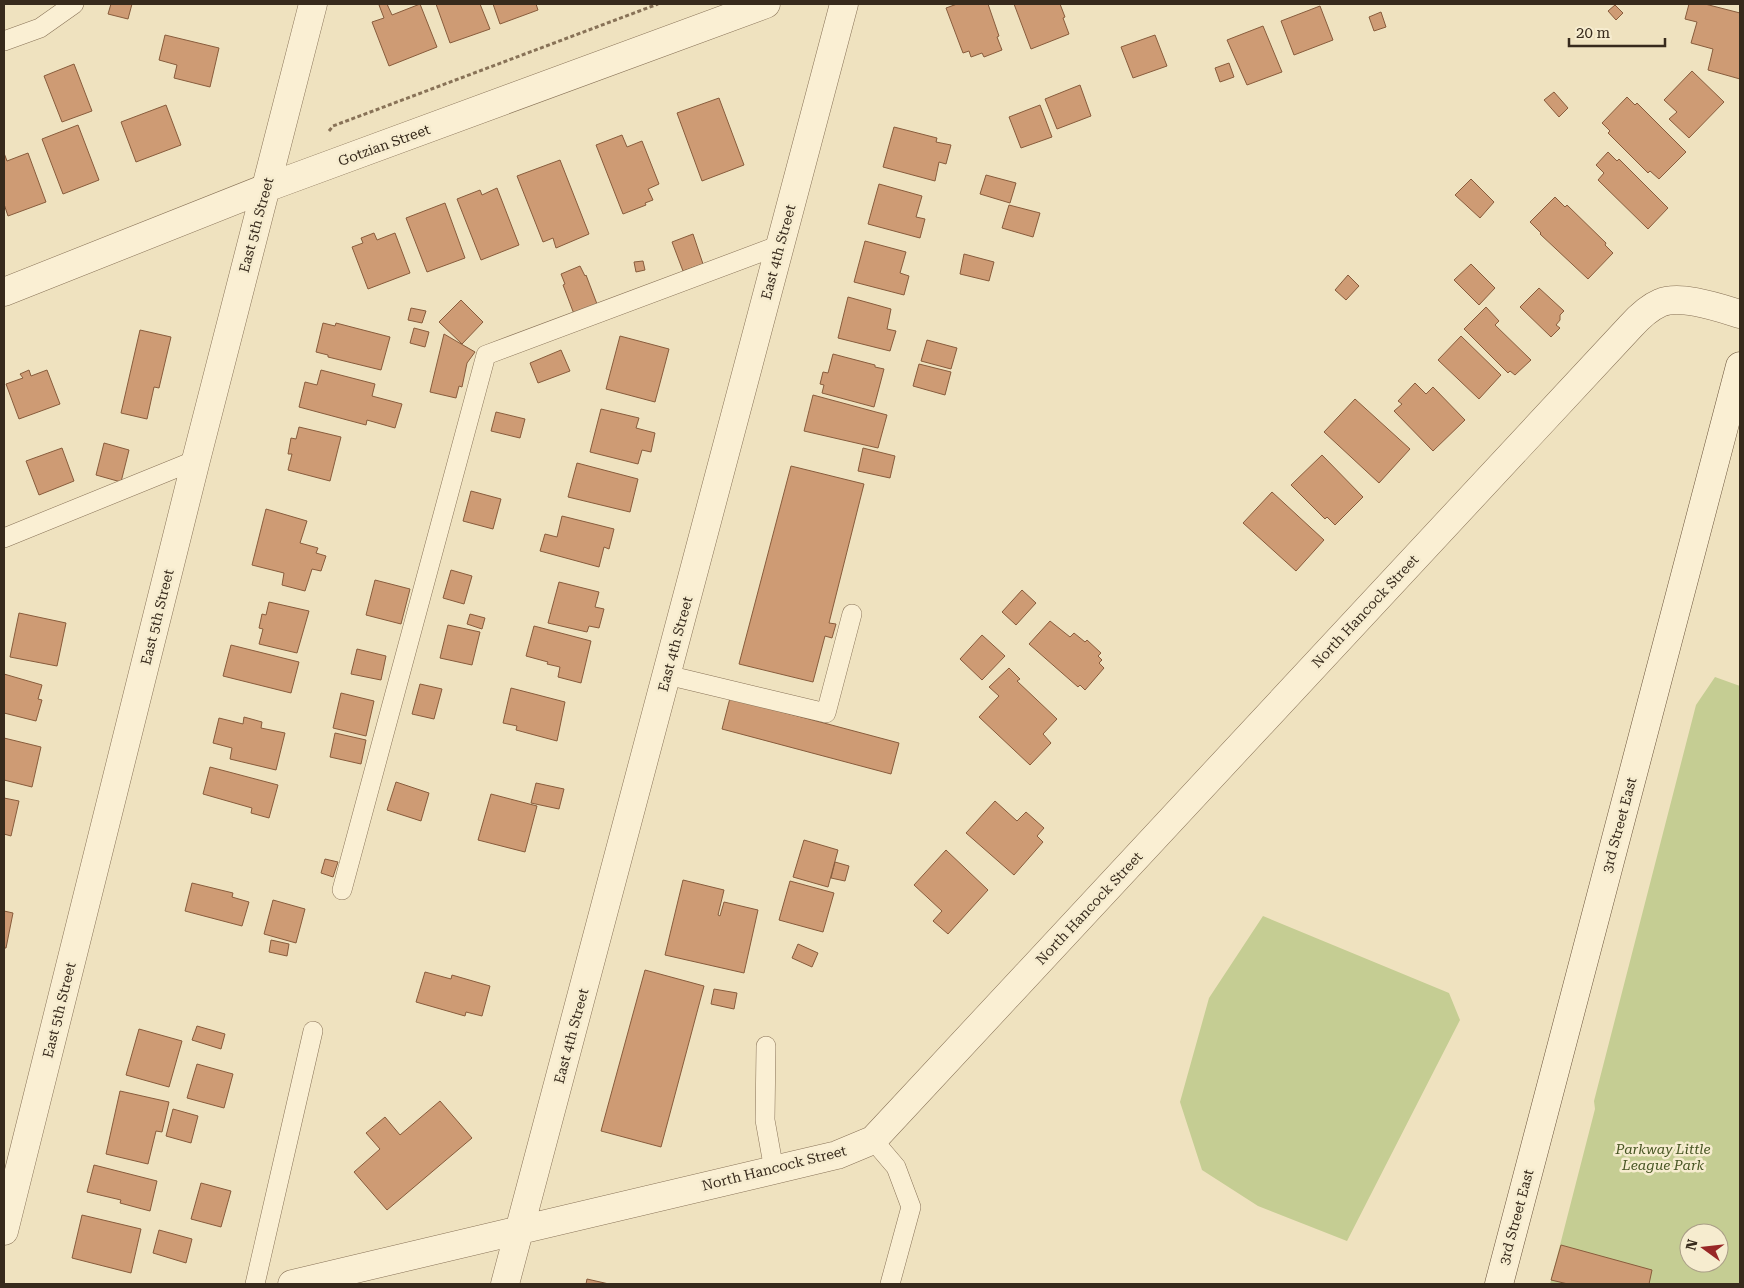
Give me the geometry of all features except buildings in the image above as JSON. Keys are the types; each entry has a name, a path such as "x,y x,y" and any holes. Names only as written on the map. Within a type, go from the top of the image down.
{"street":[{"name":"East 5th Street","path":"4,1231 196,460 313,4"},
{"name":"Gotzian Street","path":"4,292 266,188 766,4"},
{"name":"East 4th Street","path":"506,1284 844,4"},
{"name":"North Hancock Street","path":"292,1284 837,1155 872,1140 1630,326 1648,309 1662,302 1675,300 1740,314"},
{"name":"3rd Street East","path":"1499,1284 1740,366"}],"lane":[{"path":"4,41 40,28 74,4"},
{"path":"342,890 486,355 780,245"},
{"path":"4,538 196,460"},
{"path":"666,675 826,713 852,614"},
{"path":"255,1284 313,1031"},
{"path":"766,1046 765,1120 774,1170"},
{"path":"872,1140 896,1167 911,1207 890,1284"}],"path":[{"path":"325,136 333,126 658,4"}],"green space":[{"name":"Parkway Little League Park","path":"1715,677 1740,686 1740,1284 1550,1284 1595,1109 1594,1101 1696,705"},
{"path":"1263,916 1449,993 1460,1020 1347,1241 1258,1206 1202,1170 1180,1102 1209,998"}]}
